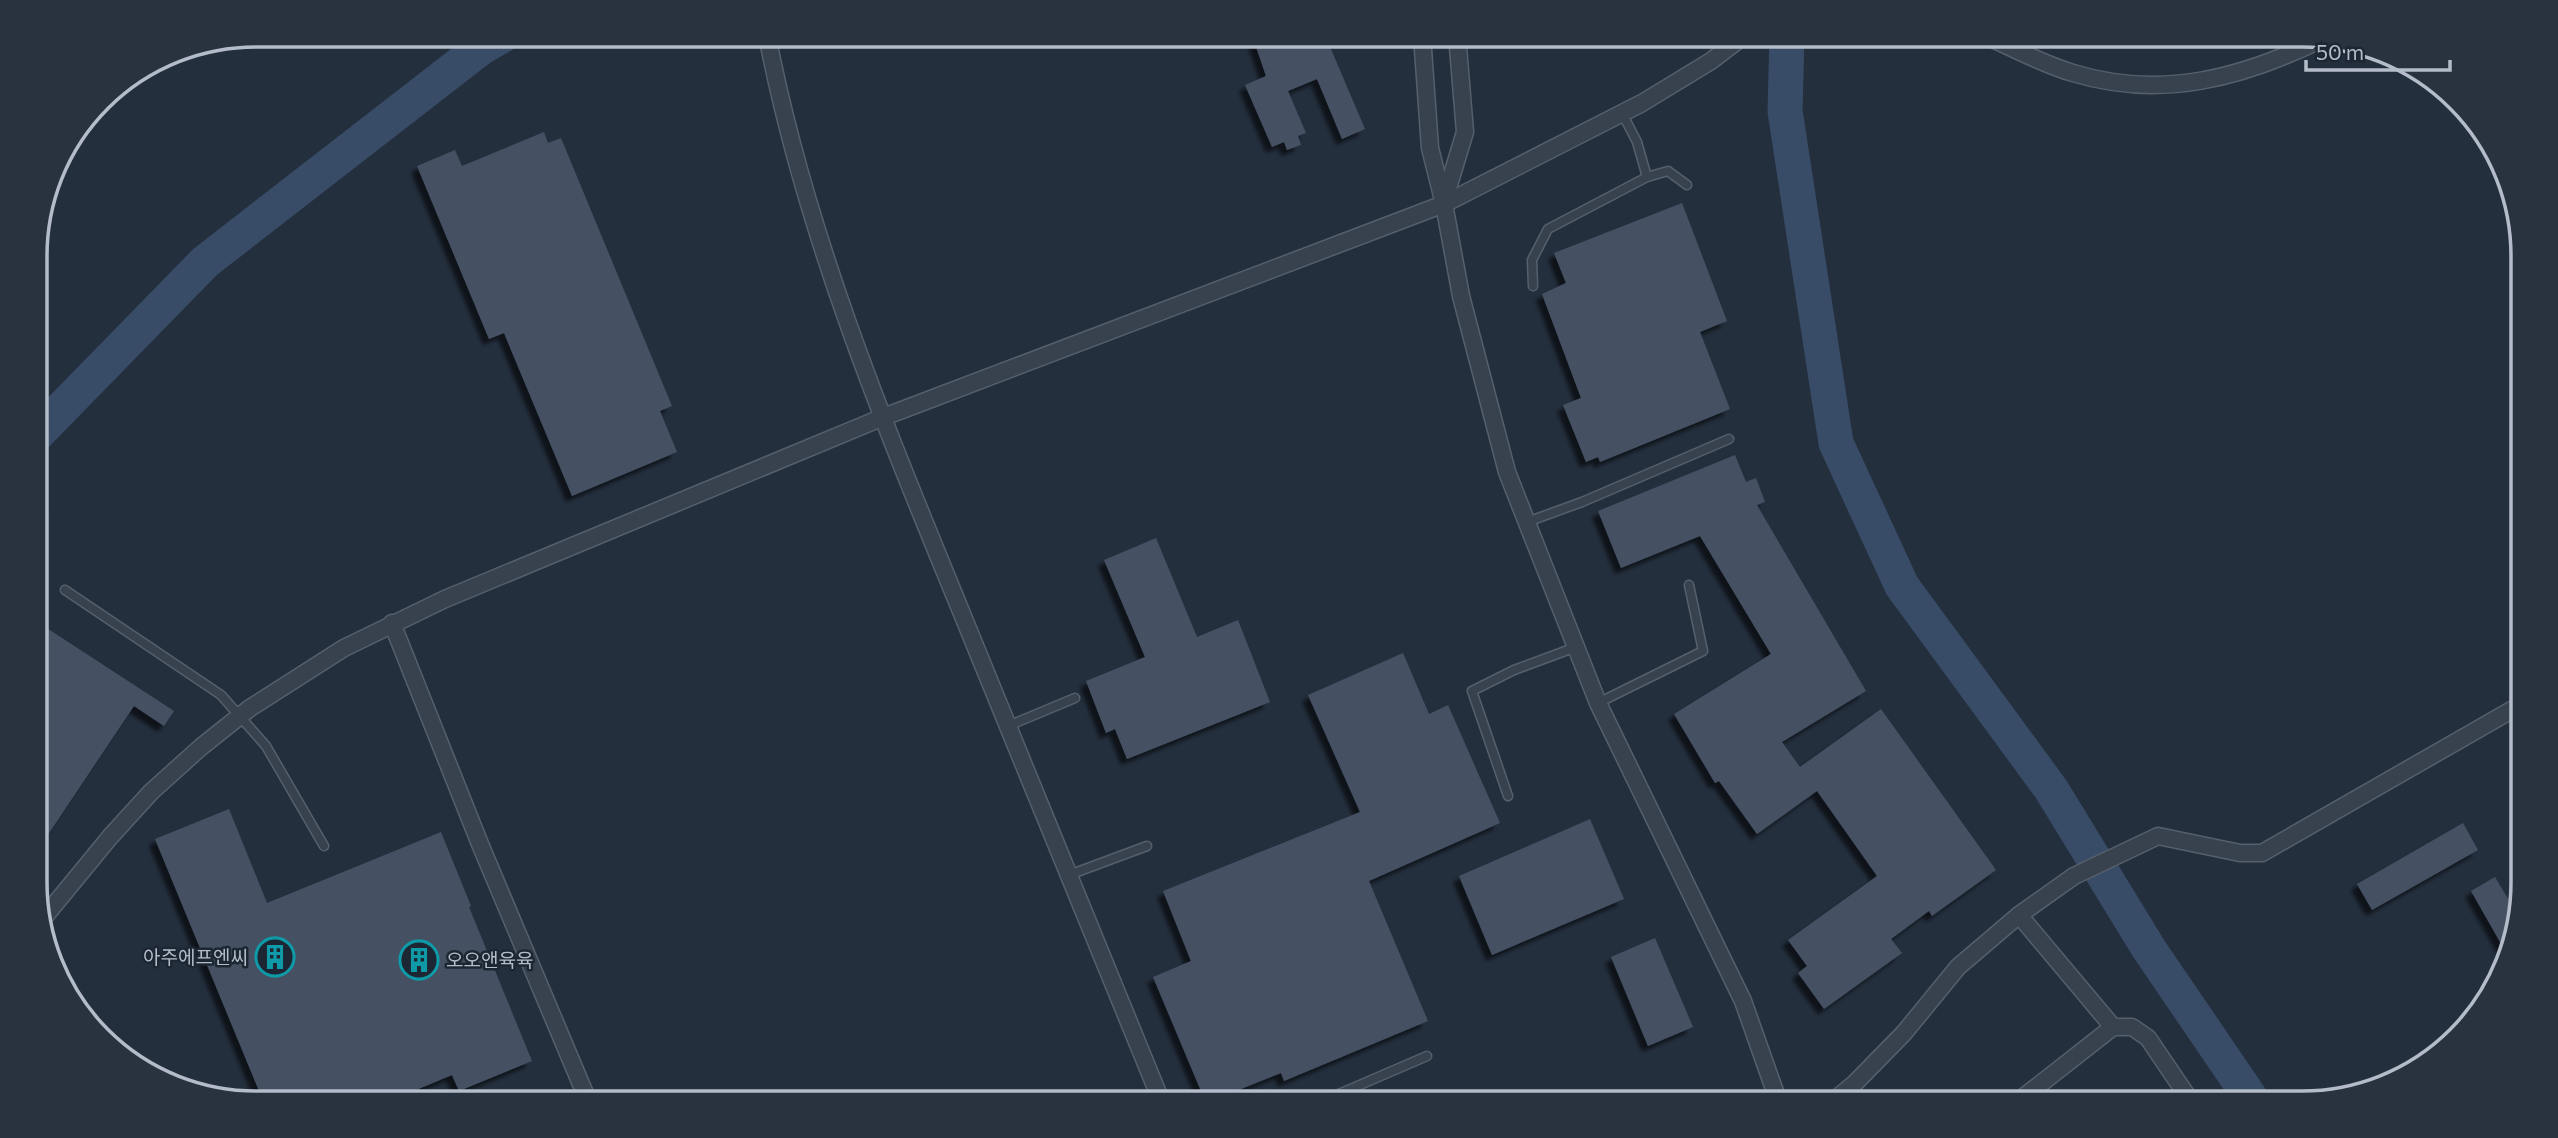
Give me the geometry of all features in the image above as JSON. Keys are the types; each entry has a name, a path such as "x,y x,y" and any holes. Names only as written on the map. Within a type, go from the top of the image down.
{"street":[{"path":"769,47 777,89 810,210 881,418 1157,1091"},
{"path":"1423,47 1430,148 1444,204 1461,296 1507,472 1598,703 1743,1001 1775,1090"},
{"path":"1444,204 1465,132 1458,47"},
{"path":"49,911 151,792 201,747 240,716 344,648 392,623 881,418 1444,204 1622,113 1711,61 1729,47"},
{"path":"2012,47 2070,72 2102,81 2131,84 2215,79 2250,69 2303,47"},
{"path":"392,623 506,907 584,1091"},
{"path":"1846,1090 1904,1033 1958,967 2020,915 2074,876 2158,836 2240,853 2262,853 2511,710"},
{"path":"2020,915 2113,1027"},
{"path":"2032,1090 2113,1027 2132,1027 2148,1038 2184,1090"}],"lane":[{"path":"1622,113 1637,142 1647,177"},
{"path":"1533,286 1532,260 1548,229 1647,177 1668,171 1687,185"},
{"path":"1527,522 1582,502 1730,439"},
{"path":"1598,703 1703,651 1689,585"},
{"path":"65,590 221,695 266,746 324,846"},
{"path":"1508,796 1472,691 1514,670 1576,647"},
{"path":"1008,726 1075,698"},
{"path":"1069,875 1147,846"},
{"path":"1346,1090 1427,1055"}],"building":[{"path":"1256,47 1330,47 1365,129 1342,139 1317,79 1288,91 1306,133 1298,136 1301,145 1287,150 1284,142 1272,147 1245,85 1266,76"},
{"path":"544,132 548,143 561,138 672,406 660,411 677,452 572,496 504,333 489,339 417,166 455,150 462,166"},
{"path":"1682,203 1727,321 1700,332 1730,409 1600,462 1598,457 1586,462 1563,405 1581,398 1542,294 1566,283 1554,253"},
{"path":"1735,455 1746,482 1756,478 1765,502 1757,505 1866,691 1782,742 1800,767 1881,709 1996,870 1932,916 1929,911 1891,939 1902,953 1824,1009 1798,973 1807,966 1788,940 1877,876 1817,791 1757,834 1719,781 1715,783 1674,714 1771,654 1700,536 1621,568 1598,511"},
{"path":"1156,538 1197,637 1238,620 1270,702 1127,759 1115,729 1106,733 1086,681 1145,657 1104,560"},
{"path":"47,628 174,711 164,726 134,706 47,836"},
{"path":"1403,653 1429,714 1448,705 1500,823 1369,881 1428,1021 1284,1081 1281,1073 1237,1091 1201,1091 1153,977 1191,961 1163,891 1360,812 1308,695"},
{"path":"229,809 267,903 441,832 532,1061 459,1091 452,1075 414,1091 259,1091 155,839"},
{"path":"1590,819 1624,899 1492,955 1459,876"},
{"path":"2463,823 2478,850 2372,910 2357,884"},
{"path":"2495,877 2509,901 2501,944 2471,891"},
{"path":"1655,938 1693,1027 1648,1046 1611,957"}],"waterway":[{"path":"48,423 205,262 482,47"},
{"path":"1787,47 1785,111 1836,443 1902,586 2051,789 2149,949 2245,1090"}],"place":[{"name":"아주에프엔씨","path":"275,957"},
{"name":"오오앤육육","path":"419,960"}]}
